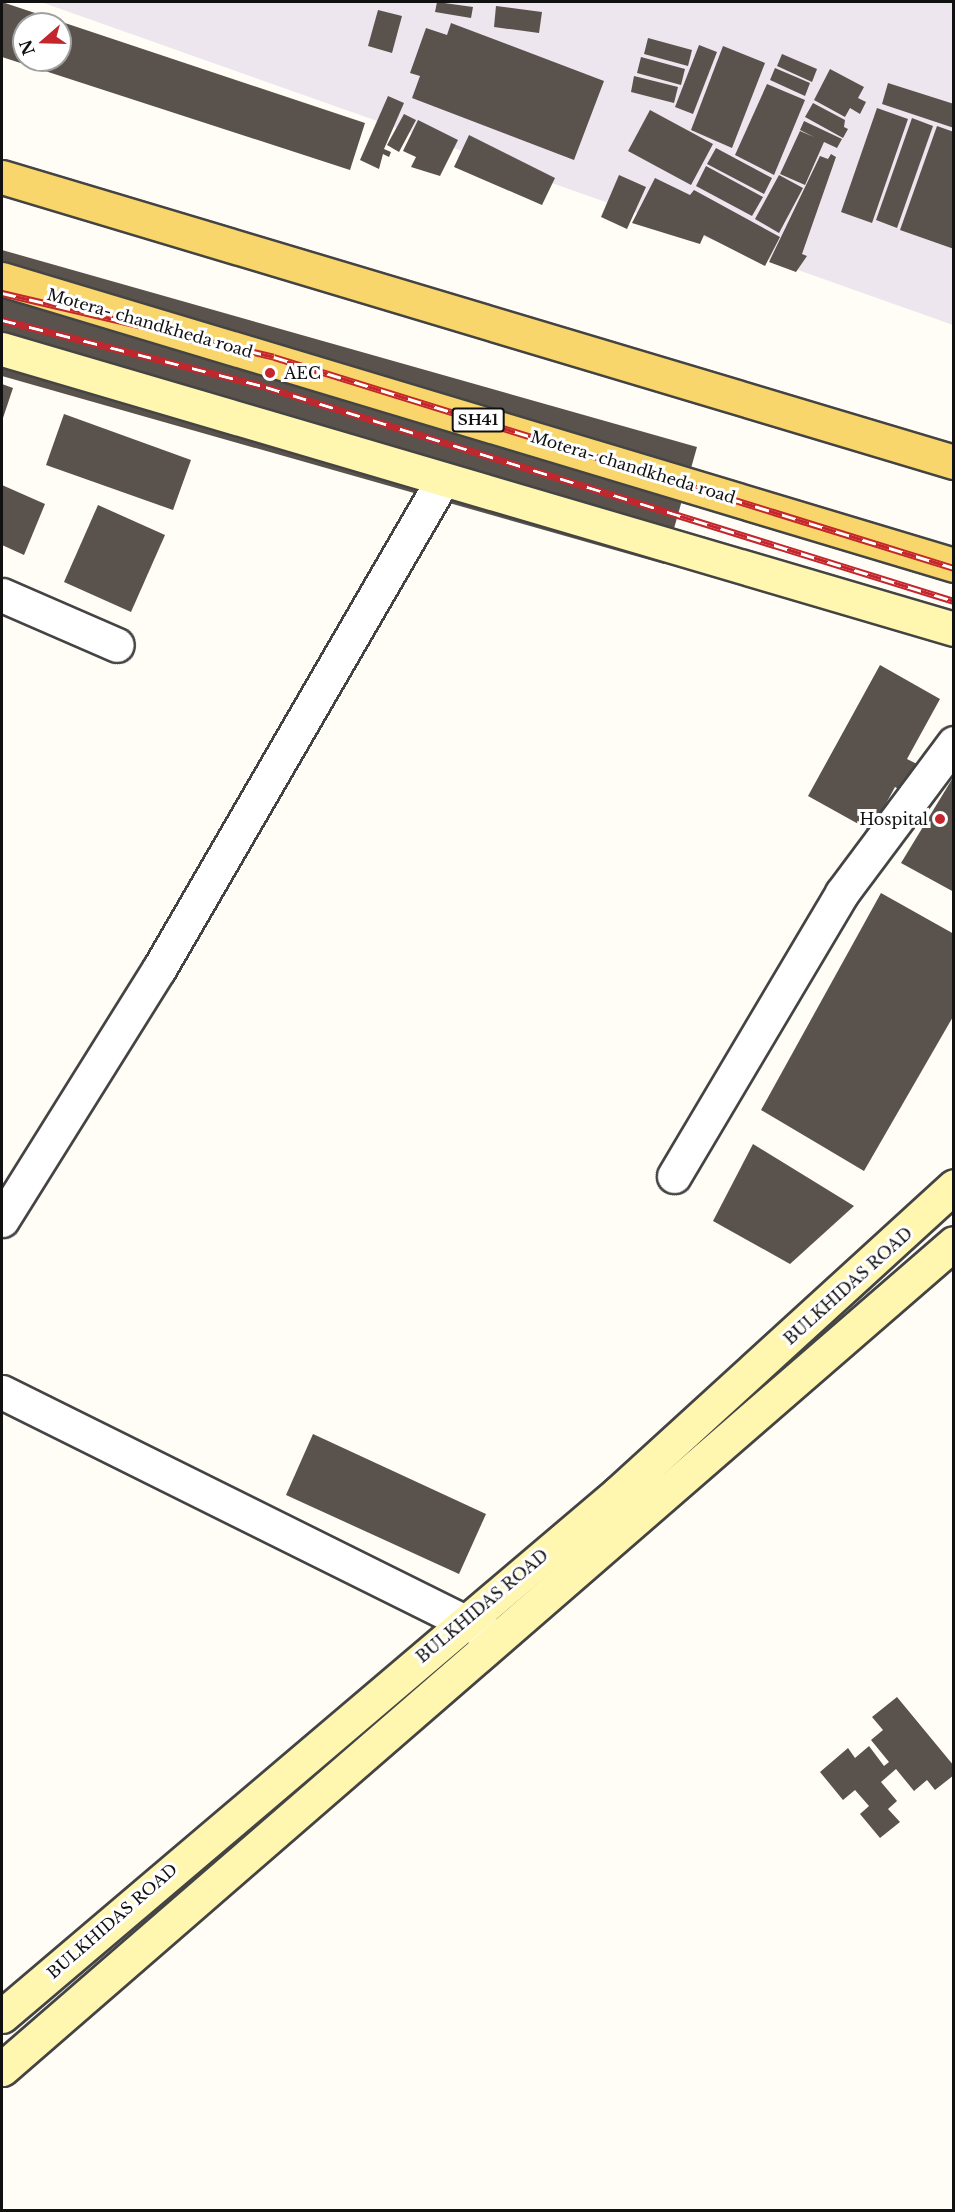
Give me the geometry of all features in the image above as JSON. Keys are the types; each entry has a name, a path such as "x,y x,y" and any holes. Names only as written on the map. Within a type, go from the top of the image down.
{"main road":[{"path":"2,177 954,462"},
{"name":"Motera- chandkheda road","path":"2,279 954,565"},
{"path":"2,350 954,629"},
{"name":"BULKHIDAS ROAD","path":"2,2016 462,1622 618,1493 954,1186"},
{"path":"2,2069 500,1640 954,1244"}],"street":[{"path":"2,1220 159,969 442,479"},
{"path":"2,595 117,645"},
{"path":"674,1176 842,893 954,743"},
{"path":"2,1392 500,1640"}],"shaded area":[{"path":"41,2 953,2 953,325 72,12"}],"building":[{"path":"2,2 32,12 12,12 12,60 2,57"},
{"path":"437,2 473,7 471,18 435,12"},
{"path":"496,6 542,12 539,33 494,27"},
{"path":"378,10 402,16 392,53 368,46"},
{"path":"451,23 604,81 574,160 412,98 420,76 410,73 426,28 447,35"},
{"path":"72,25 365,123 350,170 48,72 72,72"},
{"path":"648,38 692,50 688,66 644,54"},
{"path":"699,45 717,52 693,114 675,107"},
{"path":"723,46 765,63 732,148 691,130"},
{"path":"782,54 817,69 812,82 777,66"},
{"path":"641,57 685,69 681,85 637,73"},
{"path":"775,68 810,83 805,96 770,80"},
{"path":"830,69 864,87 858,98 866,102 860,114 850,108 845,117 814,100"},
{"path":"634,76 678,87 674,103 631,92"},
{"path":"888,83 954,104 954,128 882,104"},
{"path":"767,84 805,100 774,175 735,155"},
{"path":"388,96 404,103 384,149 391,152 389,157 383,154 379,169 360,160"},
{"path":"813,103 845,120 844,127 848,129 843,138 805,117"},
{"path":"877,108 908,119 872,223 841,212"},
{"path":"650,110 713,144 691,185 628,151"},
{"path":"404,114 416,120 399,152 387,145"},
{"path":"912,118 933,126 897,228 876,220"},
{"path":"418,120 458,140 440,176 411,167 416,157 403,151"},
{"path":"804,121 842,139 837,148 824,142 805,185 780,174 800,131 814,137 800,130"},
{"path":"937,126 954,132 954,249 900,230"},
{"path":"469,135 555,178 542,205 454,167"},
{"path":"716,148 772,178 764,194 707,164"},
{"path":"831,154 836,157 802,254 807,256 796,272 769,262 820,156 828,159"},
{"path":"706,166 763,197 752,216 696,186"},
{"path":"619,175 646,187 627,229 601,217"},
{"path":"779,175 803,188 779,233 755,219"},
{"path":"655,178 690,195 694,190 780,237 765,266 704,235 700,244 632,223"},
{"name":"AEC","path":"2,250 697,447 664,564 2,376"},
{"path":"2,384 13,388 2,421"},
{"path":"64,414 191,460 173,510 46,465"},
{"path":"2,485 45,504 24,555 2,545"},
{"path":"98,505 165,535 131,612 64,582"},
{"path":"880,665 940,699 907,759 919,765 904,792 895,787 871,831 808,796"},
{"name":"Hospital","path":"954,776 954,892 901,863"},
{"path":"881,893 954,934 954,1015 864,1171 761,1110"},
{"path":"753,1144 854,1206 790,1264 713,1221"},
{"path":"313,1434 486,1514 459,1574 286,1495"},
{"path":"897,1697 954,1766 954,1775 935,1790 927,1780 914,1791 896,1769 881,1782 897,1801 888,1809 900,1822 880,1838 860,1814 869,1806 855,1790 843,1800 820,1772 848,1748 855,1758 869,1746 884,1766 889,1762 871,1740 883,1730 872,1717"}],"railway":[{"path":"2,293 274,357 954,568"},
{"path":"2,320 266,387 954,601"}],"place":[{"name":"AEC","path":"270,373"},
{"name":"Hospital","path":"940,819"}]}
